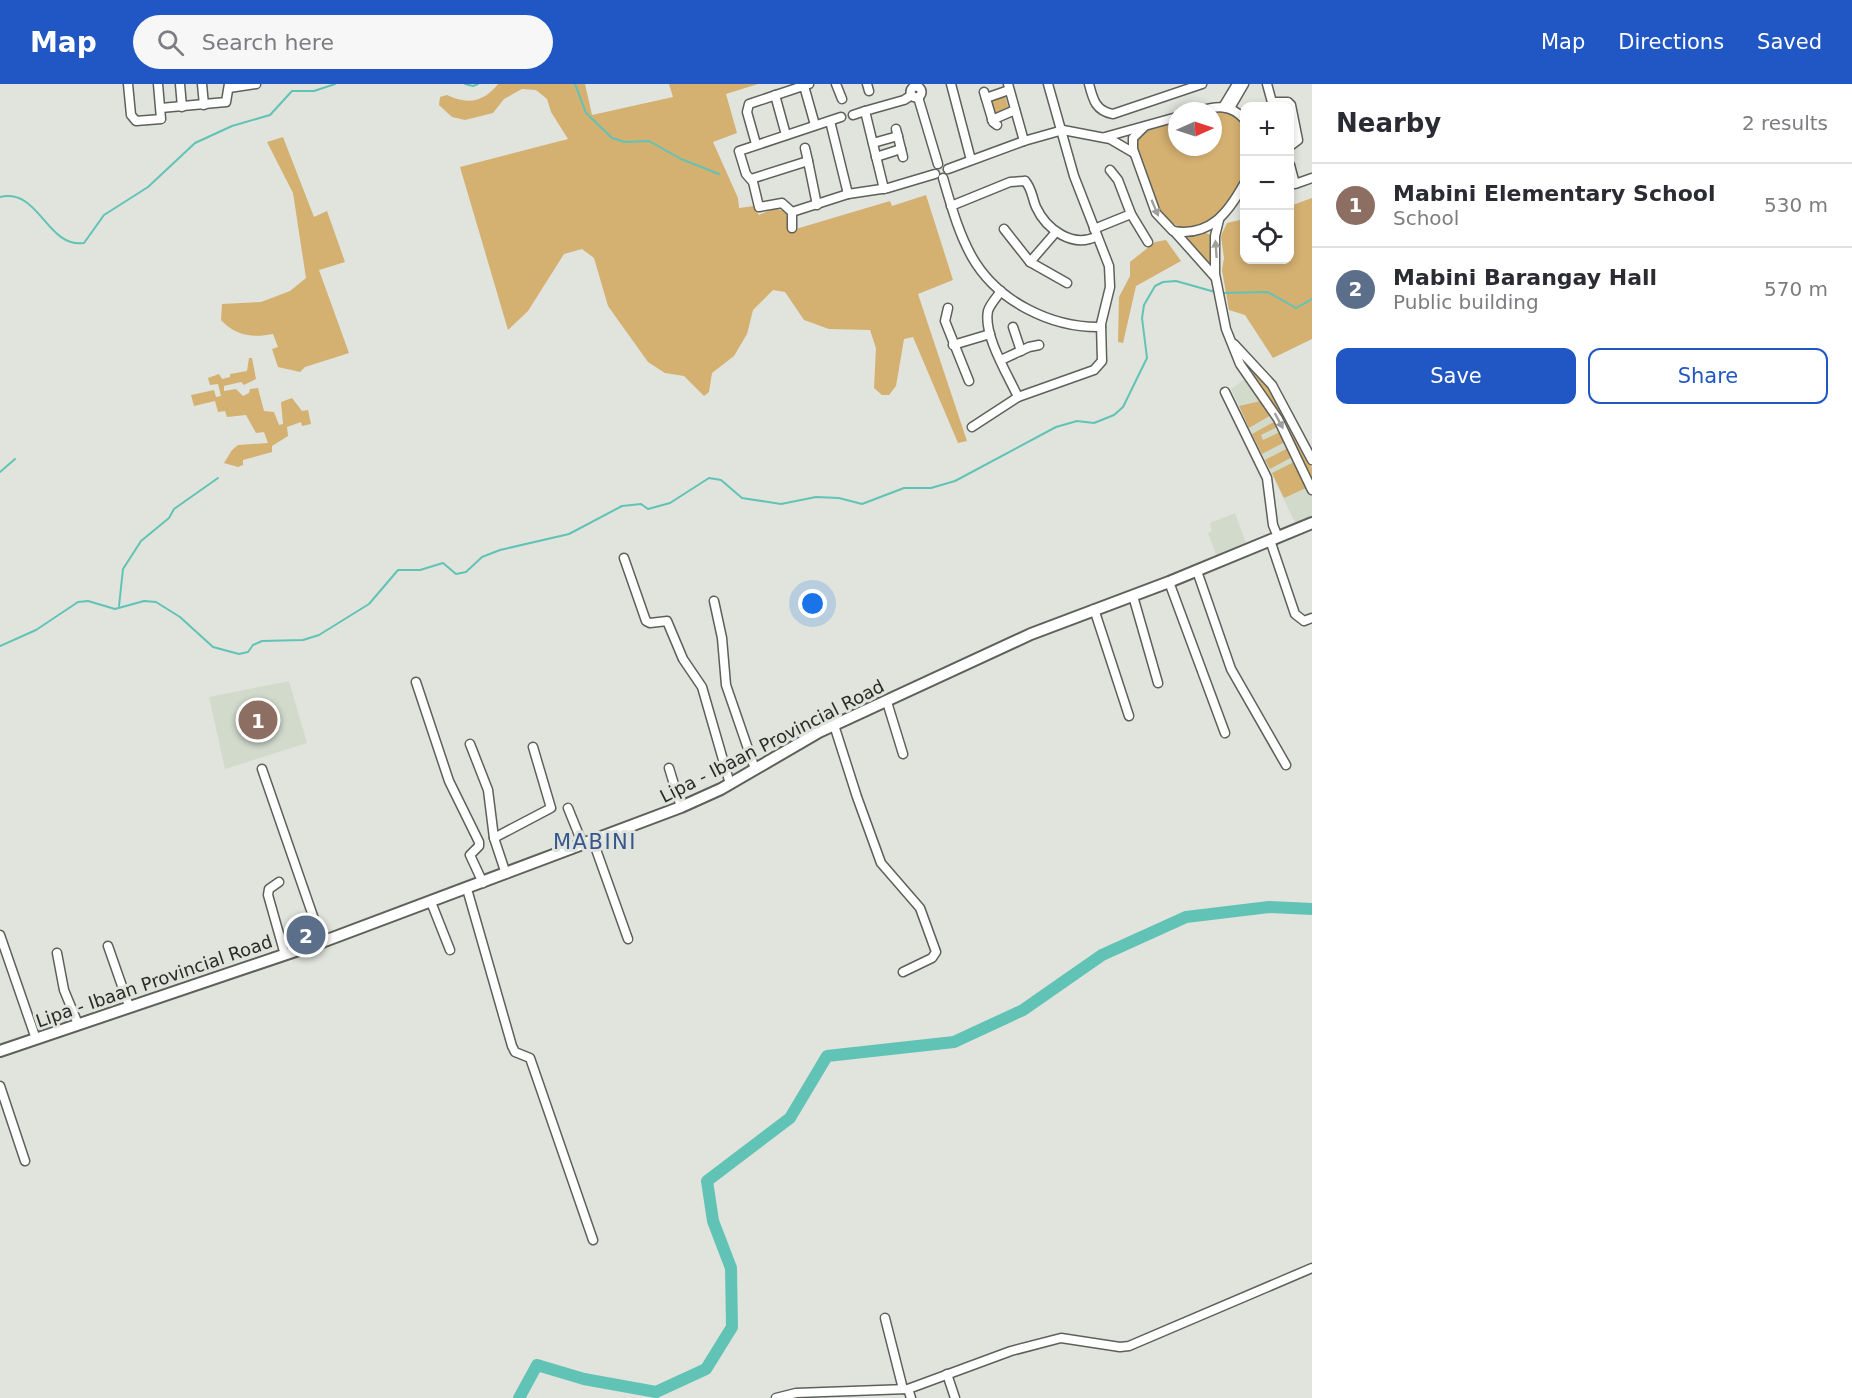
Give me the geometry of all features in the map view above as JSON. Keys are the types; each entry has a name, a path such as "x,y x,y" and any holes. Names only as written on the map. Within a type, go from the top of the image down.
{"main road":[{"name":"Lipa - Ibaan Provincial Road","path":"0,1051 322,942 681,807 730,784 784,750 834,725 1031,634 1197,571 1312,523"}],"street":[{"path":"128,84 131,115 136,121 161,119 159,84"},
{"path":"180,84 182,107"},
{"path":"202,84 204,105"},
{"path":"161,108 226,102 229,86 256,84"},
{"path":"836,84 842,99"},
{"path":"852,115 930,84"},
{"path":"951,84 971,160"},
{"path":"972,427 1018,397 1099,367 1102,361 1101,327 1110,271 1060,131 1048,84"},
{"path":"1089,84 1098,108 1103,112 1113,114 1178,87 1202,84"},
{"path":"1227,108 1237,84"},
{"path":"1227,108 1244,84"},
{"path":"1267,84 1272,102"},
{"path":"756,144 748,106 775,95 806,85 816,124"},
{"path":"1015,110 995,122 985,95 1008,87 1015,110 1024,141"},
{"path":"914,91 938,164"},
{"path":"775,95 786,135"},
{"path":"1222,109 1227,108 1240,116"},
{"path":"866,111 884,189"},
{"path":"1294,116 1299,134 1298,140 1294,143"},
{"path":"792,228 792,212 782,203 759,207 751,179 746,174 738,153 756,144 840,117"},
{"path":"1104,137 1168,120"},
{"path":"830,121 848,194"},
{"path":"1144,127 1133,138 1134,153 1156,213 1216,278"},
{"path":"948,169 1024,141 1060,131 1104,137 1120,143 1134,153"},
{"path":"873,144 897,133 902,153 876,157"},
{"path":"805,148 817,205"},
{"path":"751,179 808,161"},
{"path":"792,212 848,194 884,189 948,175 946,165 938,164"},
{"path":"938,164 934,168 972,257 1001,291 1024,307 1052,320 1072,326 1101,327"},
{"path":"1110,170 1118,180 1131,214 1148,242"},
{"path":"1294,184 1312,178"},
{"path":"951,206 1010,182 1027,179 1041,215 1056,232 1081,241 1131,214"},
{"path":"1240,191 1219,220 1215,236 1216,278 1221,311 1242,368 1278,418 1312,490"},
{"path":"1173,231 1202,230 1219,220"},
{"path":"1004,230 1030,262 1067,283"},
{"path":"1030,262 1056,232"},
{"path":"1001,291 989,309 990,334 1018,397"},
{"path":"948,308 945,321 969,381"},
{"path":"1013,327 1021,351"},
{"path":"953,345 990,334"},
{"path":"1232,341 1272,385 1312,459"},
{"path":"1001,360 1039,345"},
{"path":"1225,392 1267,478 1274,538 1295,614 1304,621 1312,618"},
{"path":"624,558 646,621 650,623 668,621 683,659 698,678 730,784"},
{"path":"1197,571 1231,669 1286,765"},
{"path":"1169,582 1225,734"},
{"path":"1133,596 1158,683"},
{"path":"714,601 722,638 726,685 755,769"},
{"path":"1094,609 1130,716"},
{"path":"416,682 449,781 479,842 479,846 470,855 483,883"},
{"path":"886,702 903,754"},
{"path":"834,725 857,797 882,863 920,908 936,952 932,958 903,972"},
{"path":"470,744 488,790 494,838 506,874"},
{"path":"494,838 551,808 533,747"},
{"path":"669,768 681,807"},
{"path":"262,769 322,942"},
{"path":"568,808 588,843 628,939"},
{"path":"279,882 269,889 268,895 285,955"},
{"path":"467,889 512,1046 515,1052 530,1058 592,1240"},
{"path":"431,902 450,950"},
{"path":"0,935 36,1039"},
{"path":"108,946 129,1006"},
{"path":"57,953 64,990 78,1024"},
{"path":"0,1086 25,1161"},
{"path":"776,1398 796,1393 905,1389 1011,1351 1061,1338 1120,1347 1129,1346 1312,1268"},
{"path":"885,1318 905,1389 911,1398"},
{"path":"947,1374 955,1398"}],"shaded area":[{"path":"498,84 585,84 592,115 673,97 669,84 758,84 726,94 737,133 713,142 738,198 739,208 754,206 759,215 772,210 783,210 786,212 789,231 890,201 892,206 926,195 953,280 918,294 967,441 958,443 913,337 904,339 896,386 889,395 882,395 874,388 876,348 870,330 829,329 804,320 785,292 773,290 753,310 747,334 734,356 712,373 709,392 704,396 684,376 665,373 648,362 608,306 594,258 582,249 564,254 528,311 508,330 460,167 568,139 551,112 547,99 536,90 522,89 504,99 493,113 465,120 452,117 439,105 440,97 447,95 469,101 481,98"},
{"path":"1005,96 1009,109 995,114 991,101"},
{"path":"1222,112 1234,114 1240,119 1240,184 1217,217 1196,228 1183,228 1169,222 1160,211 1137,151 1136,139 1141,132 1168,124 1168,156 1222,156"},
{"path":"283,137 314,217 327,211 345,262 319,270 349,353 305,367 300,372 278,367 272,349 278,347 273,334 258,336 239,333 221,320 222,304 261,302 290,291 306,278 293,193 267,142"},
{"path":"1312,198 1312,339 1273,358 1245,315 1229,310 1222,270 1224,258 1221,236 1227,223 1240,220 1240,264 1294,264 1294,205"},
{"path":"1206,233 1211,235 1213,262 1208,263 1185,238"},
{"path":"1166,240 1181,261 1136,286 1123,343 1118,342 1119,297 1130,276 1130,262 1155,242"},
{"path":"249,358 252,358 256,379 244,385 241,382 224,386 224,391 236,389 243,396 249,393 250,389 258,388 264,411 274,412 279,425 283,424 281,402 292,398 302,411 308,410 311,424 302,426 301,422 287,427 288,436 272,446 272,452 243,460 243,465 238,467 224,463 232,450 238,445 268,443 264,432 256,433 246,415 227,417 225,411 218,412 215,401 194,406 191,395 214,390 216,397 221,396 218,384 210,385 208,378 219,374 222,379 230,377 230,374 247,371"},
{"path":"1255,371 1276,398 1312,468 1312,480 1287,426 1252,374"},
{"path":"1248,377 1266,401 1312,493 1312,522 1297,527 1231,389"},
{"path":"1261,401 1271,415 1249,428 1239,406"},
{"path":"1274,422 1277,427 1261,435 1263,440 1280,432 1285,442 1262,454 1252,434"},
{"path":"1288,448 1292,457 1270,469 1265,460"},
{"path":"1294,462 1306,488 1284,498 1272,473"},
{"path":"1235,513 1247,546 1218,560 1208,533 1212,531 1210,523"},
{"path":"289,681 307,743 225,769 209,697"}],"waterway":[{"path":"0,197 14,197 25,201 60,237 71,242 84,243 104,215 148,187 195,143 232,126 270,115 292,91 314,91 335,84"},
{"path":"465,84 473,86 478,84"},
{"path":"575,84 586,113 612,138 625,142 649,141 681,159 719,174"},
{"path":"0,646 36,630 78,602 88,601 115,609 144,601 156,602 180,617 213,647 239,654 248,652 253,645 262,641 303,640 319,635 369,604 398,570 420,570 443,563 456,574 466,572 482,557 500,550 569,534 622,506 641,504 648,509 670,503 709,478 721,480 742,498 781,504 816,497 839,498 862,504 904,488 931,488 955,481 1056,427 1077,421 1094,423 1114,415 1123,407 1147,358 1142,318 1144,305 1155,286 1163,282 1176,281 1215,292"},
{"path":"1221,293 1268,292 1296,308 1312,299"},
{"path":"0,472 15,459"},
{"path":"119,606 123,569 141,541 169,518 174,509 218,478"},
{"path":"519,1398 537,1365 584,1379 656,1392 706,1369 732,1327 731,1268 713,1221 707,1181 790,1118 827,1056 954,1042 1023,1010 1102,955 1186,917 1269,907 1312,909"}],"place":[{"name":"Mabini Elementary School","path":"258,720"},
{"name":"Mabini Barangay Hall","path":"306,935"}],"district":[{"name":"MABINI","path":"595,842"}]}
